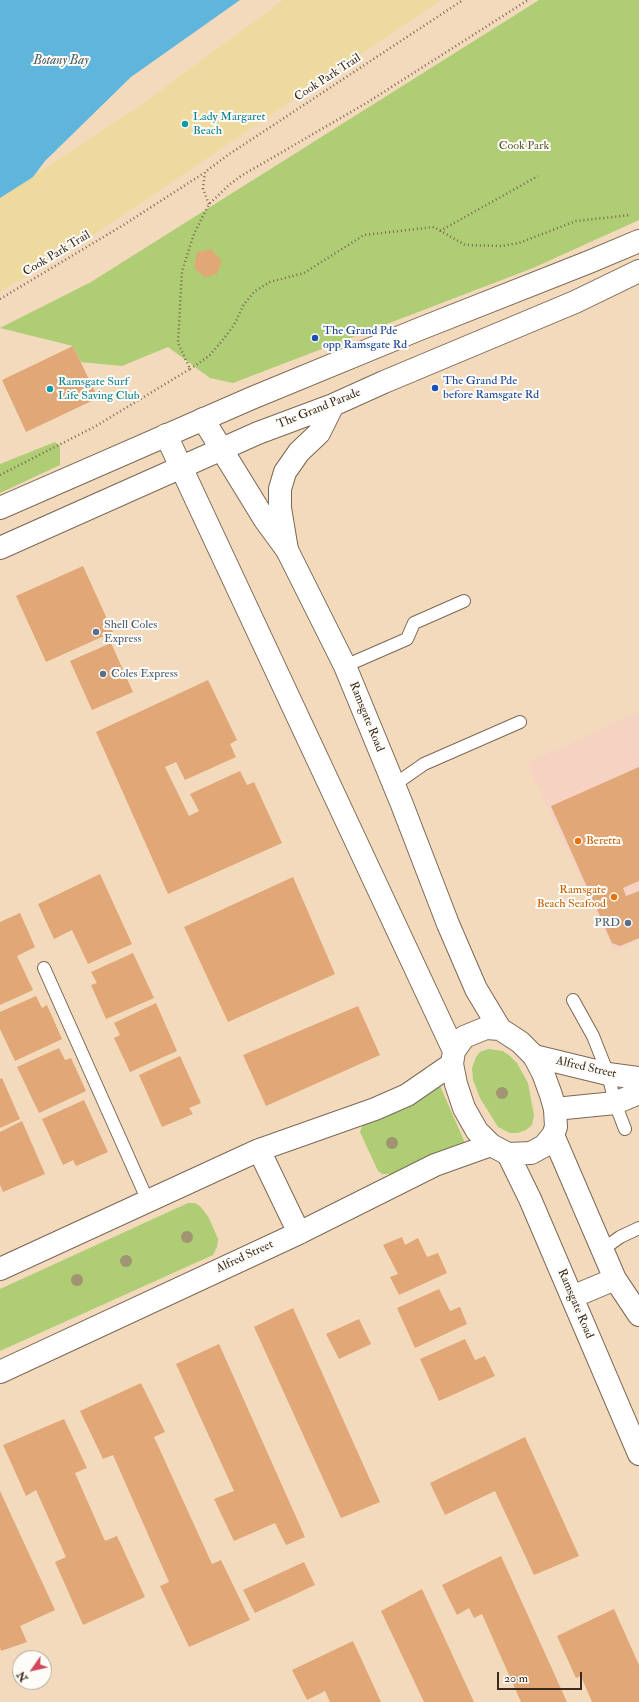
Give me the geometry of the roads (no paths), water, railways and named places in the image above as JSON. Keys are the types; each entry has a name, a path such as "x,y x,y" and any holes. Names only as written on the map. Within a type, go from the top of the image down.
{"main road":[{"path":"0,508 203,419 417,330 639,241"},
{"name":"The Grand Parade","path":"0,548 222,449 333,405 575,302 639,271"},
{"path":"288,550 280,508 280,489 285,472 298,452 319,433 333,405"},
{"name":"Ramsgate Road","path":"203,419 265,520 288,550 345,666 394,785 448,924 476,989 500,1029"},
{"path":"0,1269 259,1150 375,1109 407,1095 453,1057 464,1037 486,1028 500,1029 520,1042 534,1056 543,1073 555,1109 556,1127 553,1135 544,1146 531,1153 500,1150 477,1132 464,1108 456,1084 453,1057 166,435"},
{"name":"Alfred Street","path":"534,1056 608,1074 639,1078"},
{"path":"555,1109 615,1103 639,1093"},
{"path":"553,1135 615,1279 639,1315"},
{"path":"259,1150 299,1233"},
{"name":"Ramsgate Road","path":"500,1150 530,1199 639,1454"},
{"name":"Alfred Street","path":"0,1372 299,1233 435,1165 500,1150"},
{"path":"572,1297 615,1279"}],"lane":[{"path":"345,666 407,639 414,623 464,601"},
{"path":"394,785 424,764 520,722"},
{"path":"44,968 148,1201"},
{"path":"573,1000 593,1036 608,1074 615,1103 625,1129"},
{"path":"602,1250 620,1237 639,1228"}],"water":[{"name":"Botany Bay","path":"0,0 240,0 131,77 45,161 33,177 0,198"}],"place":[{"name":"Lady Margaret Beach","path":"185,124"},
{"name":"The Grand Pde opp Ramsgate Rd","path":"315,338"},
{"name":"The Grand Pde before Ramsgate Rd","path":"435,388"},
{"name":"Ramsgate Surf Life Saving Club","path":"50,389"},
{"name":"Shell Coles Express","path":"96,632"},
{"name":"Coles Express","path":"103,674"},
{"name":"Beretta","path":"578,841"},
{"name":"Ramsgate Beach Seafood","path":"614,897"},
{"name":"PRD","path":"628,923"}],"park label":[{"name":"Cook Park","path":"524,146"}]}
